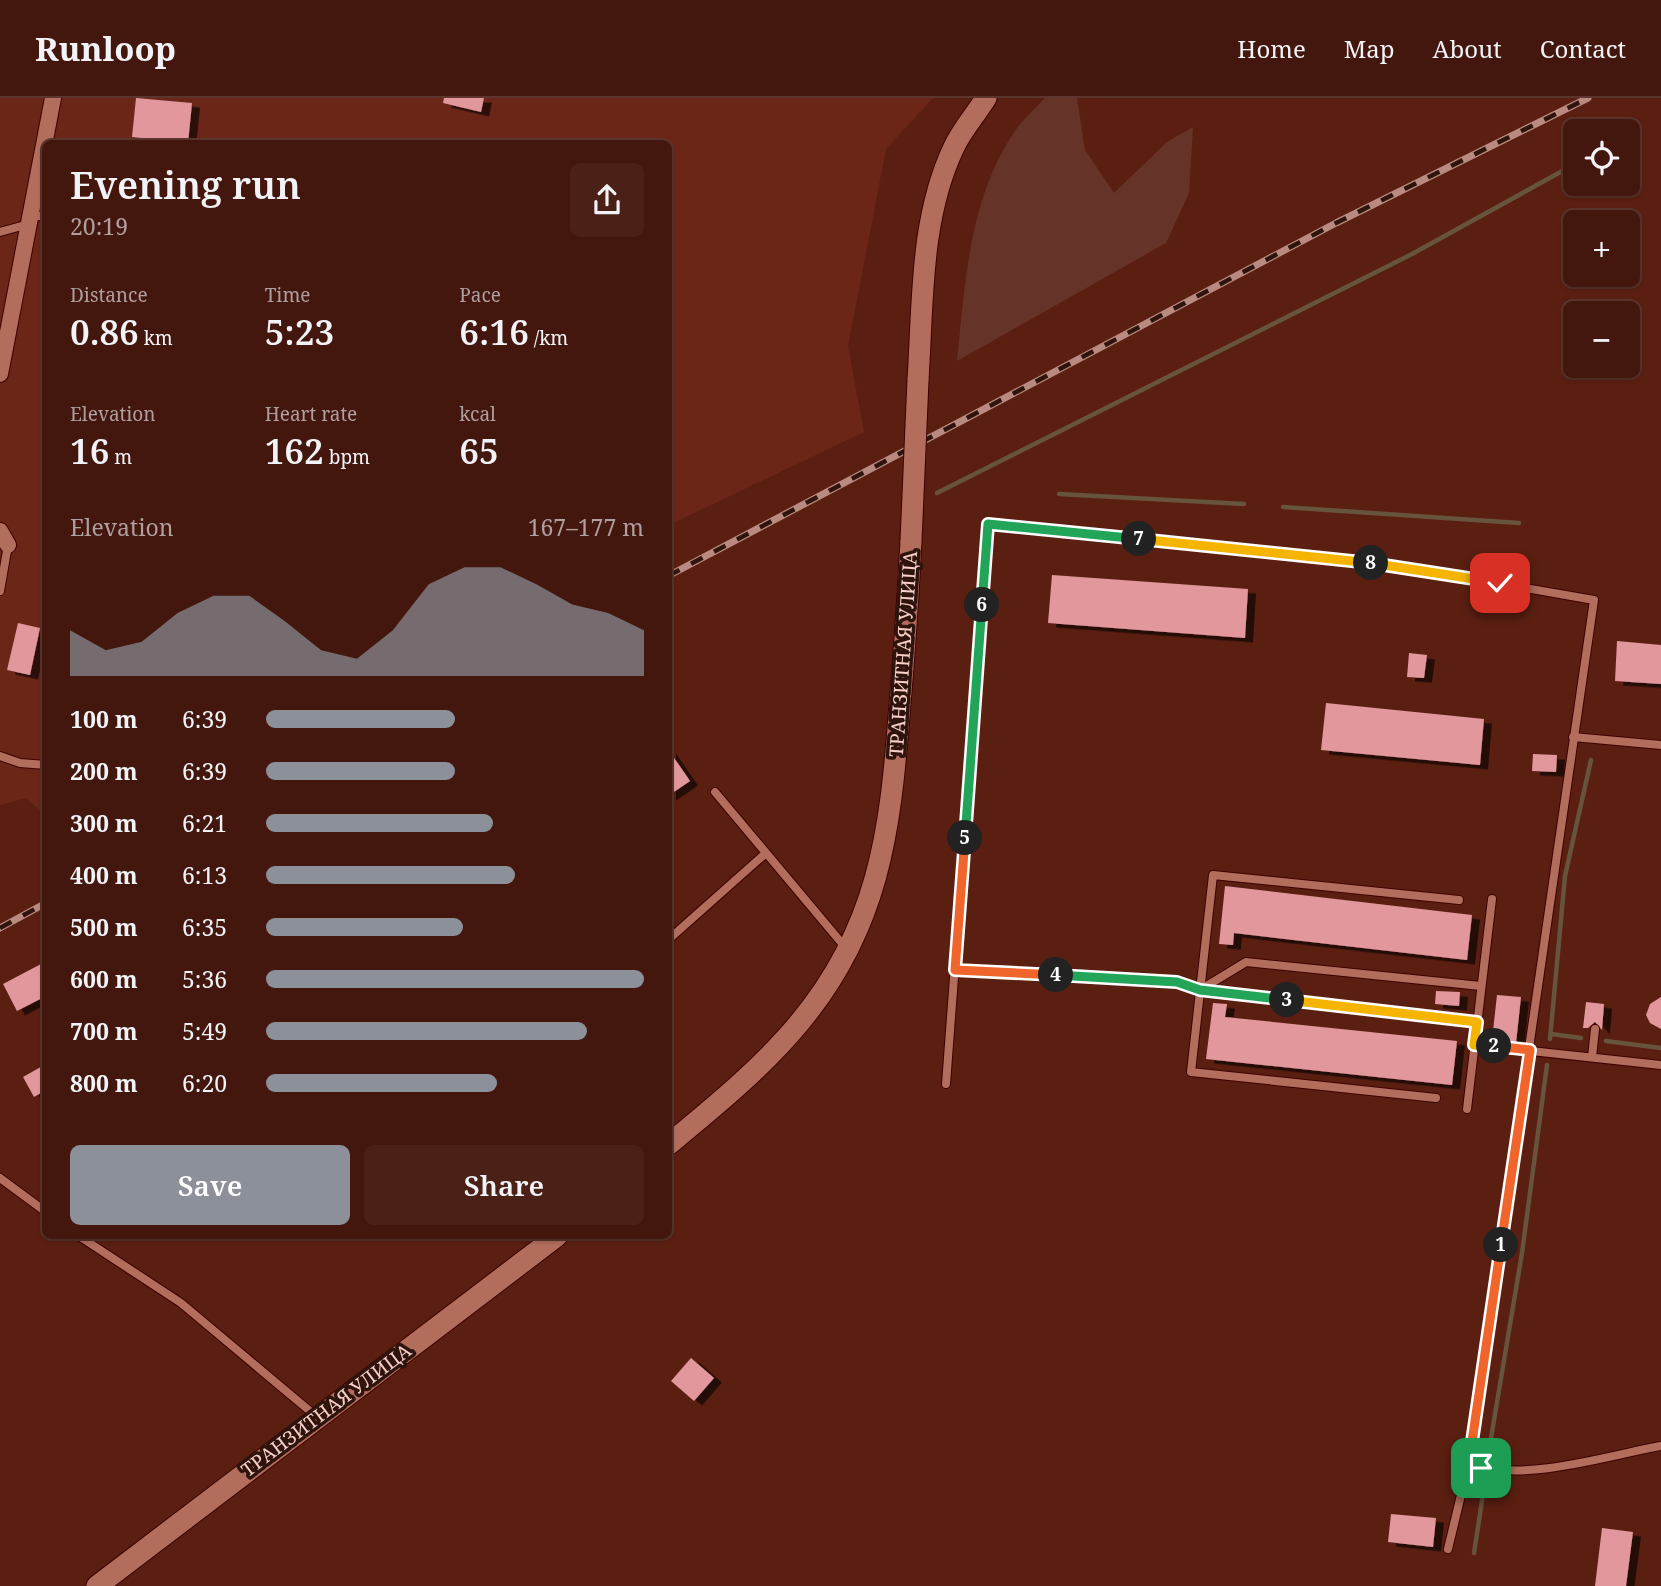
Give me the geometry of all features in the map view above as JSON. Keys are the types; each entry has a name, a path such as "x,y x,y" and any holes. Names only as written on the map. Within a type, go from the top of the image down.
{"main road":[{"name":"ТРАНЗИТНАЯ УЛИЦА","path":"672,1142 754,1071 800,1022 847,949 877,879 889,828 911,541 927,247 936,191 954,145 986,98"},
{"name":"ТРАНЗИТНАЯ УЛИЦА","path":"97,1586 553,1239"}],"street":[{"path":"47,140 53,98"},
{"path":"0,374 35,219 42,172"}],"lane":[{"path":"0,232 35,219"},
{"path":"946,1084 988,524 1405,567 1594,600 1469,1462 1448,1549"},
{"path":"0,592 4,538"},
{"path":"1573,737 1661,744"},
{"path":"0,756 20,764 42,765"},
{"path":"715,792 847,949"},
{"path":"672,936 766,853"},
{"path":"1436,1098 1191,1072 1213,875 1459,900"},
{"path":"1467,1109 1492,900"},
{"path":"1200,990 1245,962 1481,986"},
{"path":"955,970 1177,982 1200,990 1477,1022"},
{"path":"1592,1057 1595,1029"},
{"path":"1474,1045 1661,1065"},
{"path":"0,1178 42,1209"},
{"path":"84,1239 181,1303 317,1417"},
{"path":"1469,1462 1481,1468 1515,1473 1661,1446"}],"shaded area":[{"path":"0,98 933,98 886,149 848,346 864,432 672,524 672,140 42,140 42,812 26,798 0,805"},
{"path":"1045,98 1077,98 1085,150 1114,193 1167,142 1193,127 1189,193 1166,243 957,361 972,244 987,187 1013,134"}],"building":[{"path":"136,98 192,103 188,140 132,137"},
{"path":"444,98 484,98 481,112 443,103"},
{"path":"1052,575 1248,589 1245,638 1048,623"},
{"path":"18,623 40,628 30,675 7,670"},
{"path":"1617,641 1661,645 1661,684 1615,681"},
{"path":"1409,653 1427,655 1424,678 1407,677"},
{"path":"1326,703 1484,719 1480,765 1321,750"},
{"path":"1533,754 1557,755 1556,772 1532,771"},
{"path":"672,755 690,781 672,793"},
{"path":"1225,886 1472,915 1467,960 1234,933 1233,945 1219,944"},
{"path":"42,966 42,998 17,1011 3,984"},
{"path":"1436,991 1460,992 1459,1006 1435,1004"},
{"path":"1497,995 1521,997 1516,1043 1492,1040"},
{"path":"1661,997 1661,1029 1650,1023 1646,1015 1650,1004"},
{"path":"1586,1002 1604,1004 1602,1030 1595,1022 1588,1028 1583,1028"},
{"path":"1213,1003 1227,1004 1225,1017 1457,1041 1452,1085 1206,1059"},
{"path":"42,1066 42,1092 34,1097 23,1077"},
{"path":"691,1358 714,1378 694,1401 671,1381"},
{"path":"1391,1514 1436,1518 1433,1547 1388,1542"},
{"path":"1602,1528 1633,1532 1626,1586 1595,1586"}],"waterway":[{"path":"937,493 1412,254 1563,171"},
{"path":"1059,494 1244,504"},
{"path":"1283,507 1519,523"},
{"path":"1550,1039 1565,876 1591,760"},
{"path":"1551,1034 1581,1038"},
{"path":"1606,1041 1661,1048"},
{"path":"1488,1456 1522,1253 1547,1065"},
{"path":"1474,1553 1485,1481"}],"railway":[{"path":"672,574 1336,223 1588,98"},
{"path":"0,928 42,905"}],"route":[{"path":"1481,1468 1469,1462 1530,1050 1474,1045 1477,1022 1200,990 1177,982 955,970 988,524 1405,567 1500,583"}]}
